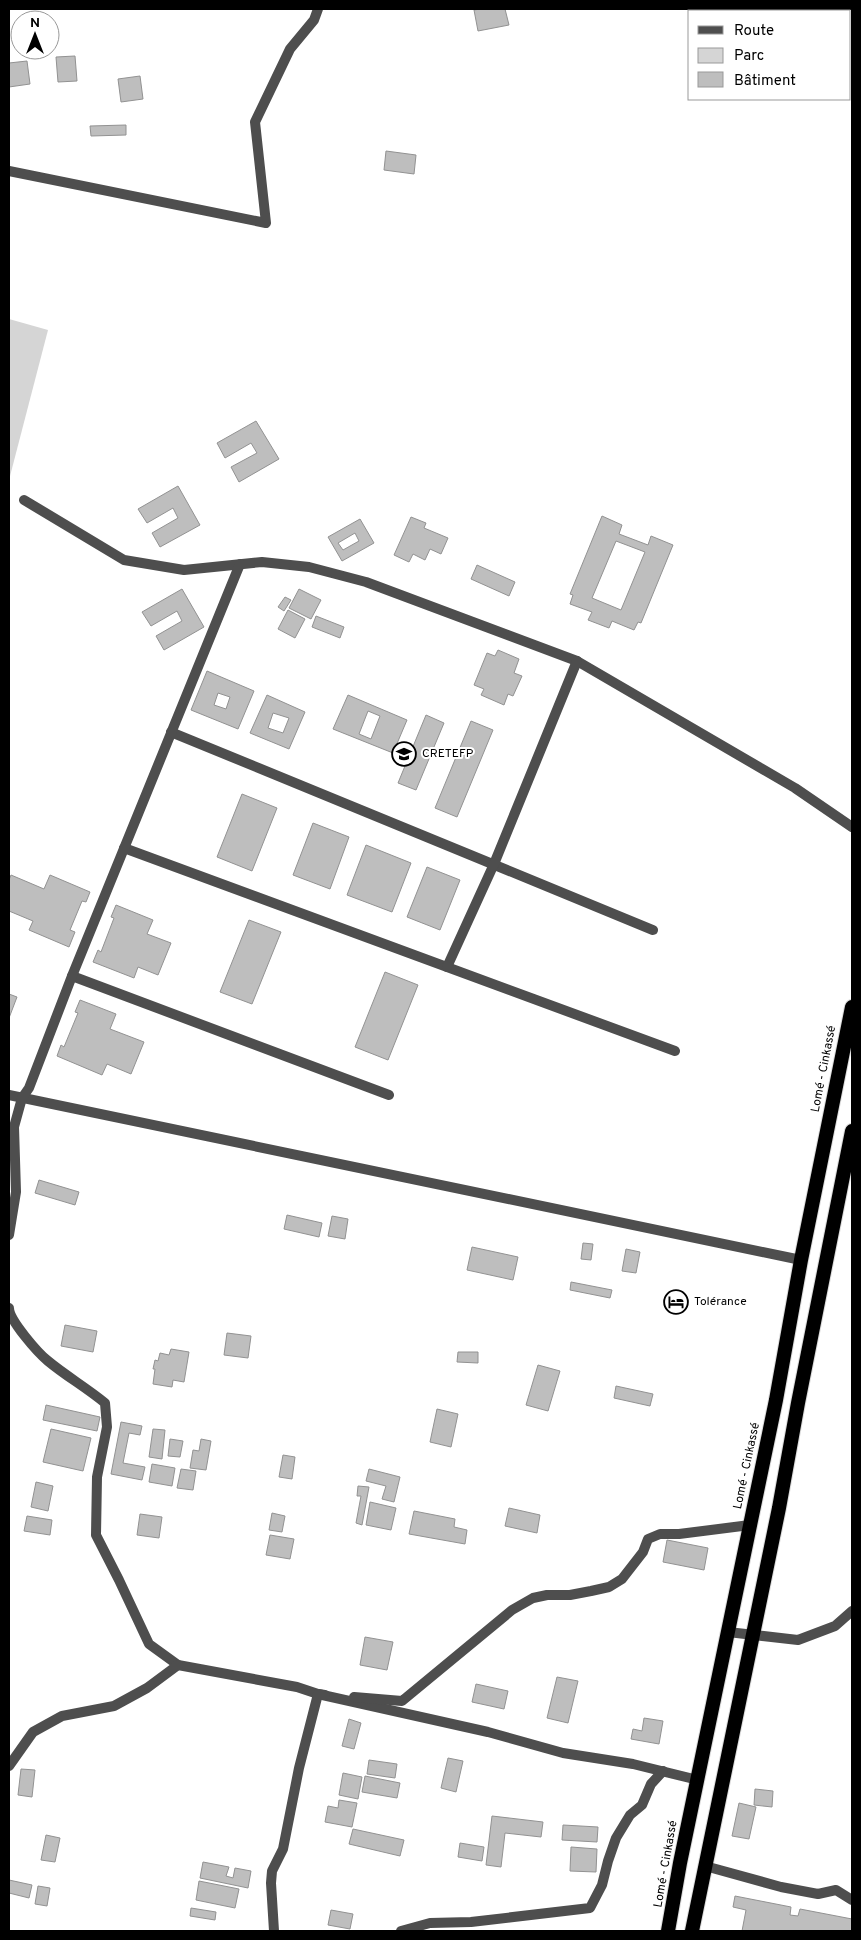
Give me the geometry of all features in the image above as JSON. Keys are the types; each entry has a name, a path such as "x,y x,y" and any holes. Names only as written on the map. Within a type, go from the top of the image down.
{"highway":[{"name":"Lomé - Cinkassé","path":"668,1931 776,1400 801,1260 852,1007"},
{"path":"692,1931 852,1131"},
{"path":"698,1780 721,1785"}],"street":[{"path":"9,171 266,223 255,122 290,49 314,20 318,9"},
{"path":"24,500 124,560 184,570 262,562 308,567 366,582 577,661 795,788 852,827"},
{"path":"9,1235 16,1192 14,1127 22,1098 28,1088 240,564"},
{"path":"447,967 494,864 577,661"},
{"path":"171,732 653,930"},
{"path":"124,848 675,1051"},
{"path":"72,976 389,1095"},
{"path":"9,1095 801,1260"},
{"path":"9,1308 9,1312 19,1328 48,1361 105,1402 107,1427 97,1477 96,1535 149,1644 178,1665 297,1687 318,1694 488,1732 563,1753 633,1764 698,1780"},
{"path":"318,1694 402,1700 512,1610 533,1598 591,1591 609,1587 622,1580 642,1552 648,1539 660,1534 679,1534 750,1525"},
{"path":"728,1632 798,1640 835,1626 852,1611"},
{"path":"9,1766 33,1732 62,1716 114,1706 148,1688 178,1665"},
{"path":"274,1931 272,1871 283,1849 299,1768 318,1694"},
{"path":"401,1931 430,1923 471,1922 590,1908 602,1885 616,1838 630,1814 642,1805 651,1784 663,1771"},
{"path":"704,1866 781,1887 818,1894 836,1890 852,1900"}],"green space":[{"path":"9,319 48,330 9,480"}],"building":[{"path":"505,9 509,25 478,31 474,10"},
{"path":"75,56 77,81 58,82 56,60 60,60 60,57"},
{"path":"27,61 30,84 9,87 9,63"},
{"path":"140,76 143,99 121,102 118,79"},
{"path":"126,125 126,135 91,136 90,126"},
{"path":"386,151 416,155 414,174 384,170"},
{"path":"256,421 279,459 239,482 231,467 257,453 251,443 225,458 217,443"},
{"path":"178,486 200,525 160,547 152,533 178,518 173,508 147,523 138,509"},
{"path":"602,516 622,525 619,534 648,545 651,536 673,545 641,623 638,622 634,630 612,621 609,628 588,620 592,612 570,604 573,595 570,594","holes":["616,541 645,552 621,610 592,598"]},
{"path":"411,517 426,523 424,528 448,538 441,554 430,549 425,560 413,554 409,562 394,555"},
{"path":"360,519 374,543 342,561 328,537","holes":["355,533 359,541 343,550 338,543"]},
{"path":"477,565 515,582 509,596 471,579"},
{"path":"182,589 204,627 164,650 156,636 182,621 177,611 151,626 142,612"},
{"path":"299,589 321,600 311,619 289,608"},
{"path":"285,597 291,600 284,611 278,607"},
{"path":"288,610 305,619 295,638 278,629"},
{"path":"316,616 344,627 340,638 312,627"},
{"path":"498,650 519,659 514,673 522,676 513,696 508,694 504,705 481,695 484,689 474,685 487,653 495,656"},
{"path":"207,671 254,691 238,729 191,710","holes":["218,693 230,697 226,709 214,705"]},
{"path":"267,695 305,712 289,749 250,733","holes":["273,713 289,718 283,733 268,728"]},
{"path":"348,695 407,720 393,753 333,729","holes":["368,711 380,716 371,739 359,734"]},
{"path":"426,715 444,723 416,790 398,783"},
{"path":"471,721 493,730 457,817 435,808"},
{"path":"242,794 277,808 252,871 217,857"},
{"path":"313,823 349,837 330,889 293,875"},
{"path":"366,845 411,863 392,912 347,895"},
{"path":"427,867 460,880 440,930 407,917"},
{"path":"11,875 44,889 50,875 90,892 86,902 82,901 70,930 75,932 69,947 29,930 33,921 9,911 9,880"},
{"path":"116,905 153,920 147,934 171,943 158,975 138,967 134,978 93,962 98,950 101,952 114,918 111,917"},
{"path":"249,920 281,932 252,1004 220,992"},
{"path":"385,972 418,985 388,1060 355,1047"},
{"path":"9,994 17,997 9,1018"},
{"path":"80,1000 116,1014 110,1029 144,1042 131,1074 107,1064 102,1075 57,1056 61,1045 64,1047 78,1013 75,1012"},
{"path":"39,1180 79,1192 75,1205 35,1193"},
{"path":"287,1215 322,1223 319,1237 284,1229"},
{"path":"332,1216 348,1219 345,1239 328,1236"},
{"path":"583,1243 593,1244 591,1260 581,1259"},
{"path":"472,1247 518,1257 513,1280 467,1270"},
{"path":"626,1249 640,1252 636,1273 622,1271"},
{"path":"571,1282 612,1290 610,1298 570,1290"},
{"path":"65,1325 97,1331 93,1352 61,1346"},
{"path":"227,1333 251,1336 248,1358 224,1355"},
{"path":"171,1349 189,1352 184,1382 173,1380 172,1387 153,1384 155,1360 158,1361 160,1353 169,1355"},
{"path":"458,1352 478,1352 478,1363 457,1362"},
{"path":"538,1365 560,1371 548,1411 526,1405"},
{"path":"616,1386 653,1394 650,1406 614,1398"},
{"path":"46,1405 100,1417 97,1431 43,1420"},
{"path":"437,1409 458,1414 451,1447 430,1442"},
{"path":"121,1422 142,1426 140,1435 129,1433 123,1463 145,1467 142,1480 111,1474"},
{"path":"51,1429 91,1438 83,1471 43,1462"},
{"path":"153,1429 165,1430 162,1459 149,1457"},
{"path":"170,1439 183,1441 180,1457 168,1456"},
{"path":"201,1439 211,1441 206,1470 190,1468 193,1450 199,1451"},
{"path":"283,1455 295,1457 292,1479 279,1477"},
{"path":"152,1464 175,1468 172,1486 149,1482"},
{"path":"181,1469 196,1471 193,1490 177,1488"},
{"path":"369,1469 400,1477 394,1502 382,1499 386,1486 366,1481"},
{"path":"36,1482 53,1486 48,1511 31,1507"},
{"path":"358,1486 369,1487 362,1525 356,1523 361,1496 357,1496"},
{"path":"370,1502 396,1508 391,1530 366,1525"},
{"path":"509,1508 540,1515 537,1533 505,1526"},
{"path":"414,1511 455,1519 454,1527 467,1530 465,1544 409,1534"},
{"path":"272,1513 285,1516 282,1532 269,1530"},
{"path":"140,1514 162,1517 159,1538 137,1535"},
{"path":"27,1516 52,1520 50,1535 24,1531"},
{"path":"270,1535 294,1539 290,1559 266,1555"},
{"path":"667,1540 708,1548 704,1570 663,1562"},
{"path":"365,1637 393,1642 387,1670 360,1665"},
{"path":"557,1677 578,1681 568,1723 547,1718"},
{"path":"476,1684 508,1691 504,1709 472,1702"},
{"path":"644,1718 663,1721 659,1744 631,1739 633,1729 642,1731"},
{"path":"349,1719 361,1723 354,1749 342,1746"},
{"path":"448,1758 463,1761 456,1792 441,1788"},
{"path":"369,1760 397,1764 395,1778 367,1774"},
{"path":"21,1769 35,1770 32,1797 18,1795"},
{"path":"343,1773 362,1777 358,1799 339,1795"},
{"path":"365,1776 400,1783 397,1798 362,1792"},
{"path":"755,1789 773,1791 772,1807 754,1805"},
{"path":"339,1800 357,1803 352,1827 325,1822 328,1806 338,1808"},
{"path":"739,1803 756,1807 749,1839 732,1836"},
{"path":"492,1816 543,1822 541,1837 505,1833 501,1867 486,1865"},
{"path":"563,1825 598,1827 597,1842 562,1840"},
{"path":"353,1829 404,1840 400,1856 349,1844"},
{"path":"46,1835 60,1838 55,1862 41,1860"},
{"path":"460,1843 484,1847 482,1861 458,1857"},
{"path":"571,1847 597,1849 596,1872 570,1871"},
{"path":"203,1862 229,1867 226,1876 233,1878 235,1868 251,1871 248,1888 200,1878"},
{"path":"9,1880 32,1885 29,1898 9,1893"},
{"path":"199,1881 239,1889 235,1908 196,1900"},
{"path":"38,1886 50,1888 47,1906 35,1904"},
{"path":"735,1896 791,1907 790,1915 798,1916 800,1909 852,1919 852,1931 742,1931 746,1910 733,1907"},
{"path":"191,1908 216,1912 215,1920 190,1916"},
{"path":"331,1910 353,1914 350,1929 328,1925"}],"place":[{"name":"CRETEFP","path":"404,754"},
{"name":"Tolérance","path":"676,1302"}]}
